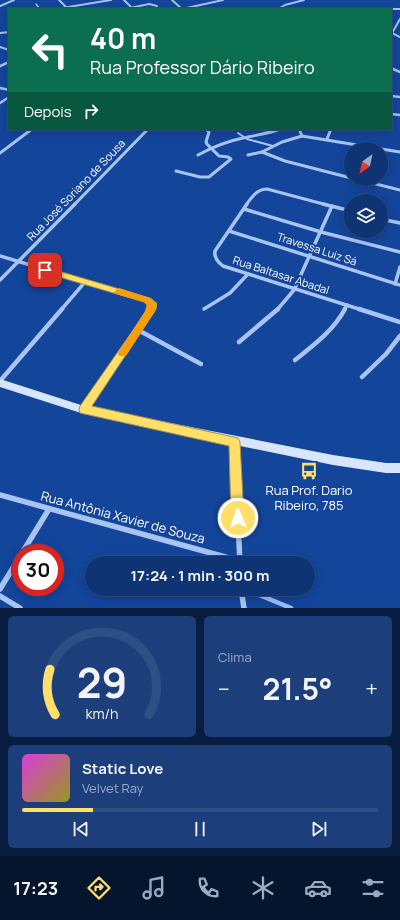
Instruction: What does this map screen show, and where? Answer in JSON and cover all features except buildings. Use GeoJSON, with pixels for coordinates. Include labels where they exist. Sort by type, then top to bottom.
{"type":"FeatureCollection","features":[{"type":"Feature","properties":{"kind":"street"},"geometry":{"type":"LineString","coordinates":[[0,6],[14,0]]}},
{"type":"Feature","properties":{"kind":"street"},"geometry":{"type":"LineString","coordinates":[[59,0],[66,7]]}},
{"type":"Feature","properties":{"kind":"street"},"geometry":{"type":"LineString","coordinates":[[61,8],[111,0]]}},
{"type":"Feature","properties":{"kind":"street"},"geometry":{"type":"LineString","coordinates":[[124,0],[133,8],[149,4],[157,6]]}},
{"type":"Feature","properties":{"kind":"street"},"geometry":{"type":"LineString","coordinates":[[172,0],[181,8]]}},
{"type":"Feature","properties":{"kind":"street"},"geometry":{"type":"LineString","coordinates":[[187,8],[223,0]]}},
{"type":"Feature","properties":{"kind":"street"},"geometry":{"type":"LineString","coordinates":[[280,8],[285,5],[304,0]]}},
{"type":"Feature","properties":{"kind":"street"},"geometry":{"type":"LineString","coordinates":[[285,5],[288,8]]}},
{"type":"Feature","properties":{"kind":"street"},"geometry":{"type":"LineString","coordinates":[[400,20],[399,25],[392,34],[400,37]]}},
{"type":"Feature","properties":{"kind":"street"},"geometry":{"type":"LineString","coordinates":[[0,153],[31,130]]}},
{"type":"Feature","properties":{"kind":"street","name":"Rua José Soriano de Sousa"},"geometry":{"type":"LineString","coordinates":[[0,280],[147,130]]}},
{"type":"Feature","properties":{"kind":"street"},"geometry":{"type":"LineString","coordinates":[[176,171],[200,177],[212,176],[232,159],[228,157],[220,158],[211,148],[206,142],[209,132],[207,130]]}},
{"type":"Feature","properties":{"kind":"street"},"geometry":{"type":"LineString","coordinates":[[198,155],[211,148],[223,146],[244,138],[259,136],[277,130]]}},
{"type":"Feature","properties":{"kind":"street"},"geometry":{"type":"LineString","coordinates":[[299,130],[302,136]]}},
{"type":"Feature","properties":{"kind":"street"},"geometry":{"type":"LineString","coordinates":[[327,139],[331,130]]}},
{"type":"Feature","properties":{"kind":"street"},"geometry":{"type":"LineString","coordinates":[[248,155],[262,152],[273,146],[302,136],[400,152]]}},
{"type":"Feature","properties":{"kind":"street"},"geometry":{"type":"LineString","coordinates":[[262,152],[285,161],[344,176]]}},
{"type":"Feature","properties":{"kind":"street"},"geometry":{"type":"LineString","coordinates":[[384,186],[400,190]]}},
{"type":"Feature","properties":{"kind":"street","name":"Rua Baltasar Abadal"},"geometry":{"type":"LineString","coordinates":[[344,209],[262,189],[256,192],[244,208],[215,251],[214,256],[216,261],[223,266],[294,290],[400,322]]}},
{"type":"Feature","properties":{"kind":"street"},"geometry":{"type":"LineString","coordinates":[[239,342],[282,306],[294,290],[332,206]]}},
{"type":"Feature","properties":{"kind":"street"},"geometry":{"type":"LineString","coordinates":[[244,208],[321,232],[400,252]]}},
{"type":"Feature","properties":{"kind":"street"},"geometry":{"type":"LineString","coordinates":[[388,221],[400,224]]}},
{"type":"Feature","properties":{"kind":"street","name":"Travessa Luiz Sá"},"geometry":{"type":"LineString","coordinates":[[229,231],[400,285]]}},
{"type":"Feature","properties":{"kind":"street"},"geometry":{"type":"LineString","coordinates":[[0,256],[147,300],[152,303],[152,309],[84,410]]}},
{"type":"Feature","properties":{"kind":"street"},"geometry":{"type":"LineString","coordinates":[[394,284],[400,267]]}},
{"type":"Feature","properties":{"kind":"street"},"geometry":{"type":"LineString","coordinates":[[204,309],[230,294],[248,274]]}},
{"type":"Feature","properties":{"kind":"street"},"geometry":{"type":"LineString","coordinates":[[85,282],[0,382],[84,410],[234,442],[333,460],[386,468],[400,468]]}},
{"type":"Feature","properties":{"kind":"street"},"geometry":{"type":"LineString","coordinates":[[295,360],[328,335],[339,321],[347,306]]}},
{"type":"Feature","properties":{"kind":"street"},"geometry":{"type":"LineString","coordinates":[[138,330],[201,364]]}},
{"type":"Feature","properties":{"kind":"street"},"geometry":{"type":"LineString","coordinates":[[362,378],[386,354],[400,336]]}},
{"type":"Feature","properties":{"kind":"street"},"geometry":{"type":"LineString","coordinates":[[234,442],[240,556]]}},
{"type":"Feature","properties":{"kind":"street","name":"Rua Antônia Xavier de Souza"},"geometry":{"type":"LineString","coordinates":[[0,495],[218,556]]}},
{"type":"Feature","properties":{"kind":"street"},"geometry":{"type":"LineString","coordinates":[[28,544],[49,509]]}},
{"type":"Feature","properties":{"kind":"street"},"geometry":{"type":"LineString","coordinates":[[0,590],[12,570]]}},
{"type":"Feature","properties":{"kind":"street"},"geometry":{"type":"LineString","coordinates":[[0,596],[20,608]]}},
{"type":"Feature","properties":{"kind":"street"},"geometry":{"type":"LineString","coordinates":[[242,596],[244,608]]}},
{"type":"Feature","properties":{"kind":"lane"},"geometry":{"type":"LineString","coordinates":[[36,4],[39,8]]}},
{"type":"Feature","properties":{"kind":"lane"},"geometry":{"type":"LineString","coordinates":[[238,133],[244,138],[273,146]]}},
{"type":"Feature","properties":{"kind":"waterway"},"geometry":{"type":"LineString","coordinates":[[262,596],[291,608]]}},
{"type":"Feature","properties":{"kind":"slow traffic"},"geometry":{"type":"LineString","coordinates":[[119,292],[147,300],[152,303],[152,309],[123,353]]}},
{"type":"Feature","properties":{"kind":"place","name":"Rua Prof. Dario Ribeiro, 785"},"geometry":{"type":"Point","coordinates":[309,471]}},
{"type":"Feature","properties":{"kind":"route"},"geometry":{"type":"LineString","coordinates":[[45,270],[147,300],[152,303],[152,309],[84,410],[234,442],[238,518]]}}]}
